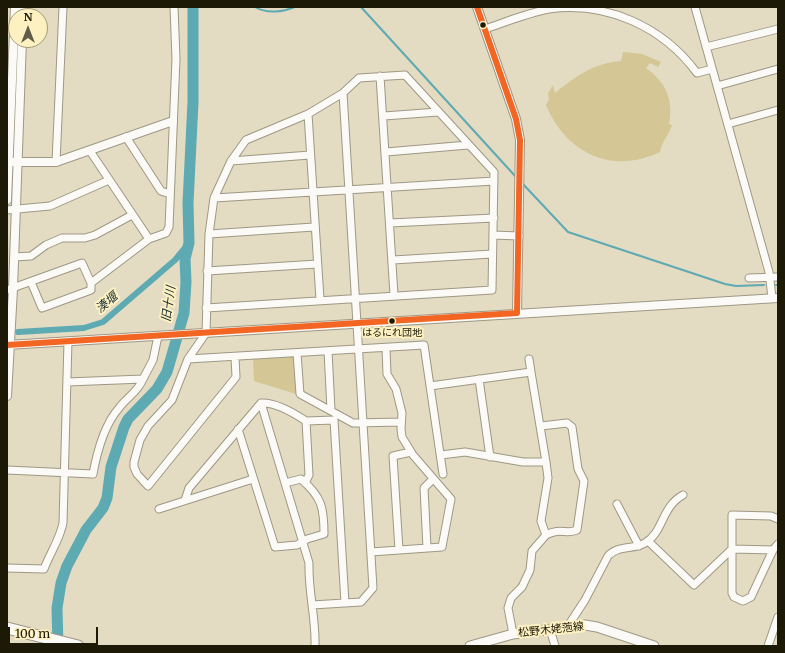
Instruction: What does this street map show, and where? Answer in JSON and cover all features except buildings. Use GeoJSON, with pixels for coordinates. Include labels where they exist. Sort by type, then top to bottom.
{"type":"FeatureCollection","features":[{"type":"Feature","properties":{"kind":"highway"},"geometry":{"type":"LineString","coordinates":[[7,628],[75,645]]}},
{"type":"Feature","properties":{"kind":"main road","name":"松野木姥萢線"},"geometry":{"type":"LineString","coordinates":[[470,646],[513,634],[568,626],[597,627],[654,646]]}},
{"type":"Feature","properties":{"kind":"street"},"geometry":{"type":"LineString","coordinates":[[7,396],[10,289],[14,257],[10,162],[15,7]]}},
{"type":"Feature","properties":{"kind":"street"},"geometry":{"type":"LineString","coordinates":[[56,162],[63,7]]}},
{"type":"Feature","properties":{"kind":"street"},"geometry":{"type":"LineString","coordinates":[[91,283],[149,239],[166,233],[169,227],[176,59],[174,7]]}},
{"type":"Feature","properties":{"kind":"street"},"geometry":{"type":"LineString","coordinates":[[477,7],[516,119],[520,140],[521,167],[517,313]]}},
{"type":"Feature","properties":{"kind":"street"},"geometry":{"type":"LineString","coordinates":[[8,345],[775,298],[695,7]]}},
{"type":"Feature","properties":{"kind":"street"},"geometry":{"type":"LineString","coordinates":[[485,29],[550,9],[588,9],[602,11],[628,18],[660,36],[686,58],[696,73],[712,69]]}},
{"type":"Feature","properties":{"kind":"street"},"geometry":{"type":"LineString","coordinates":[[706,47],[778,29]]}},
{"type":"Feature","properties":{"kind":"street"},"geometry":{"type":"LineString","coordinates":[[7,200],[21,48]]}},
{"type":"Feature","properties":{"kind":"street"},"geometry":{"type":"LineString","coordinates":[[717,86],[778,69]]}},
{"type":"Feature","properties":{"kind":"street"},"geometry":{"type":"LineString","coordinates":[[206,308],[320,299],[492,290],[494,172],[405,75],[359,78],[343,94],[308,114],[246,140],[231,161],[214,198],[209,234],[207,271],[206,308],[206,333],[188,359],[172,400],[148,426],[140,440],[134,467],[143,482],[148,486],[236,377],[235,357]]}},
{"type":"Feature","properties":{"kind":"street"},"geometry":{"type":"LineString","coordinates":[[380,76],[384,116],[394,295]]}},
{"type":"Feature","properties":{"kind":"street"},"geometry":{"type":"LineString","coordinates":[[312,605],[361,602],[373,590],[343,94]]}},
{"type":"Feature","properties":{"kind":"street"},"geometry":{"type":"LineString","coordinates":[[728,124],[778,110]]}},
{"type":"Feature","properties":{"kind":"street"},"geometry":{"type":"LineString","coordinates":[[384,116],[438,112]]}},
{"type":"Feature","properties":{"kind":"street"},"geometry":{"type":"LineString","coordinates":[[308,114],[314,228],[320,299]]}},
{"type":"Feature","properties":{"kind":"street"},"geometry":{"type":"LineString","coordinates":[[10,162],[56,162],[173,121]]}},
{"type":"Feature","properties":{"kind":"street"},"geometry":{"type":"LineString","coordinates":[[126,137],[160,191],[170,194]]}},
{"type":"Feature","properties":{"kind":"street"},"geometry":{"type":"LineString","coordinates":[[386,152],[468,145]]}},
{"type":"Feature","properties":{"kind":"street"},"geometry":{"type":"LineString","coordinates":[[90,151],[149,239]]}},
{"type":"Feature","properties":{"kind":"street"},"geometry":{"type":"LineString","coordinates":[[231,161],[310,155]]}},
{"type":"Feature","properties":{"kind":"street"},"geometry":{"type":"LineString","coordinates":[[11,210],[50,206],[109,180]]}},
{"type":"Feature","properties":{"kind":"street"},"geometry":{"type":"LineString","coordinates":[[214,198],[388,186],[494,181]]}},
{"type":"Feature","properties":{"kind":"street"},"geometry":{"type":"LineString","coordinates":[[14,257],[31,256],[46,245],[62,238],[85,238],[95,235],[132,215]]}},
{"type":"Feature","properties":{"kind":"street"},"geometry":{"type":"LineString","coordinates":[[390,223],[494,218]]}},
{"type":"Feature","properties":{"kind":"street"},"geometry":{"type":"LineString","coordinates":[[209,234],[314,228]]}},
{"type":"Feature","properties":{"kind":"street"},"geometry":{"type":"LineString","coordinates":[[493,235],[519,236]]}},
{"type":"Feature","properties":{"kind":"street"},"geometry":{"type":"LineString","coordinates":[[392,260],[492,254]]}},
{"type":"Feature","properties":{"kind":"street"},"geometry":{"type":"LineString","coordinates":[[10,289],[82,262],[91,283],[91,290],[42,308],[31,282]]}},
{"type":"Feature","properties":{"kind":"street"},"geometry":{"type":"LineString","coordinates":[[207,271],[317,264]]}},
{"type":"Feature","properties":{"kind":"street"},"geometry":{"type":"LineString","coordinates":[[749,278],[778,277]]}},
{"type":"Feature","properties":{"kind":"street"},"geometry":{"type":"LineString","coordinates":[[7,470],[93,474],[97,452],[105,433],[118,408],[140,388],[153,360],[162,335]]}},
{"type":"Feature","properties":{"kind":"street"},"geometry":{"type":"LineString","coordinates":[[7,568],[44,569],[60,534],[63,523],[68,341]]}},
{"type":"Feature","properties":{"kind":"street"},"geometry":{"type":"LineString","coordinates":[[188,359],[424,345],[443,474]]}},
{"type":"Feature","properties":{"kind":"street"},"geometry":{"type":"LineString","coordinates":[[371,552],[443,546],[451,501],[450,497],[433,480],[411,452],[402,437],[402,413],[398,395],[387,374],[386,348]]}},
{"type":"Feature","properties":{"kind":"street"},"geometry":{"type":"LineString","coordinates":[[328,351],[331,410]]}},
{"type":"Feature","properties":{"kind":"street"},"geometry":{"type":"LineString","coordinates":[[297,353],[300,394],[353,423],[401,422]]}},
{"type":"Feature","properties":{"kind":"street"},"geometry":{"type":"LineString","coordinates":[[529,359],[541,426],[548,478],[541,521],[546,535]]}},
{"type":"Feature","properties":{"kind":"street"},"geometry":{"type":"LineString","coordinates":[[430,386],[531,372]]}},
{"type":"Feature","properties":{"kind":"street"},"geometry":{"type":"LineString","coordinates":[[67,382],[143,379]]}},
{"type":"Feature","properties":{"kind":"street"},"geometry":{"type":"LineString","coordinates":[[479,379],[490,456]]}},
{"type":"Feature","properties":{"kind":"street"},"geometry":{"type":"LineString","coordinates":[[260,404],[309,563],[308,580],[312,605],[315,646]]}},
{"type":"Feature","properties":{"kind":"street"},"geometry":{"type":"LineString","coordinates":[[186,500],[189,488],[260,404],[267,404],[289,412],[306,421],[334,420],[345,603]]}},
{"type":"Feature","properties":{"kind":"street"},"geometry":{"type":"LineString","coordinates":[[305,483],[309,475],[306,421]]}},
{"type":"Feature","properties":{"kind":"street"},"geometry":{"type":"LineString","coordinates":[[513,634],[508,608],[511,598],[522,587],[530,570],[532,551],[546,535],[554,530],[572,532],[577,530],[584,481],[578,469],[572,427],[567,423],[541,426]]}},
{"type":"Feature","properties":{"kind":"street"},"geometry":{"type":"LineString","coordinates":[[238,429],[274,548],[297,546],[303,541],[324,534],[324,513],[322,506],[305,483],[298,478],[285,483]]}},
{"type":"Feature","properties":{"kind":"street"},"geometry":{"type":"LineString","coordinates":[[399,550],[394,456],[411,452]]}},
{"type":"Feature","properties":{"kind":"street"},"geometry":{"type":"LineString","coordinates":[[441,455],[465,452],[523,462],[546,462]]}},
{"type":"Feature","properties":{"kind":"street"},"geometry":{"type":"LineString","coordinates":[[159,509],[253,479]]}},
{"type":"Feature","properties":{"kind":"street"},"geometry":{"type":"LineString","coordinates":[[428,548],[424,488],[433,480]]}},
{"type":"Feature","properties":{"kind":"street"},"geometry":{"type":"LineString","coordinates":[[568,626],[570,620],[585,600],[612,551],[639,546],[648,541],[654,535],[674,500],[683,495]]}},
{"type":"Feature","properties":{"kind":"street"},"geometry":{"type":"LineString","coordinates":[[617,504],[639,546]]}},
{"type":"Feature","properties":{"kind":"street"},"geometry":{"type":"LineString","coordinates":[[778,519],[771,516],[732,515],[732,593],[734,597],[742,601],[751,597],[773,550],[778,544]]}},
{"type":"Feature","properties":{"kind":"street"},"geometry":{"type":"LineString","coordinates":[[648,541],[694,585],[732,549],[773,550]]}},
{"type":"Feature","properties":{"kind":"street"},"geometry":{"type":"LineString","coordinates":[[768,646],[778,617]]}},
{"type":"Feature","properties":{"kind":"street"},"geometry":{"type":"LineString","coordinates":[[550,629],[555,646]]}},
{"type":"Feature","properties":{"kind":"shaded area"},"geometry":{"type":"Polygon","coordinates":[[[623,52],[642,54],[661,62],[658,67],[650,63],[646,68],[659,79],[667,93],[670,108],[669,124],[672,125],[660,152],[642,159],[624,161],[608,160],[592,155],[578,147],[565,136],[555,122],[546,105],[549,99],[548,93],[553,85],[555,93],[586,71],[602,64],[621,61],[623,52]]]}},
{"type":"Feature","properties":{"kind":"shaded area"},"geometry":{"type":"Polygon","coordinates":[[[253,358],[294,358],[296,394],[254,381],[253,358]]]}},
{"type":"Feature","properties":{"kind":"waterway","name":"旧十川"},"geometry":{"type":"LineString","coordinates":[[58,646],[57,608],[61,583],[67,566],[86,530],[103,508],[107,498],[111,467],[128,419],[157,389],[167,372],[184,313],[186,282],[185,259],[189,243],[188,203],[193,102],[193,7]]}},
{"type":"Feature","properties":{"kind":"waterway"},"geometry":{"type":"LineString","coordinates":[[255,7],[265,11],[275,12],[295,7]]}},
{"type":"Feature","properties":{"kind":"waterway"},"geometry":{"type":"LineString","coordinates":[[361,7],[516,177]]}},
{"type":"Feature","properties":{"kind":"waterway"},"geometry":{"type":"LineString","coordinates":[[522,183],[568,232],[725,284],[736,286],[764,285]]}},
{"type":"Feature","properties":{"kind":"waterway","name":"湊堰"},"geometry":{"type":"LineString","coordinates":[[18,332],[84,328],[103,322],[175,260],[189,243]]}},
{"type":"Feature","properties":{"kind":"transit line"},"geometry":{"type":"LineString","coordinates":[[7,345],[517,313],[520,140],[516,119],[477,7]]}},
{"type":"Feature","properties":{"kind":"place","name":"はるにれ団地"},"geometry":{"type":"Point","coordinates":[392,321]}}]}
